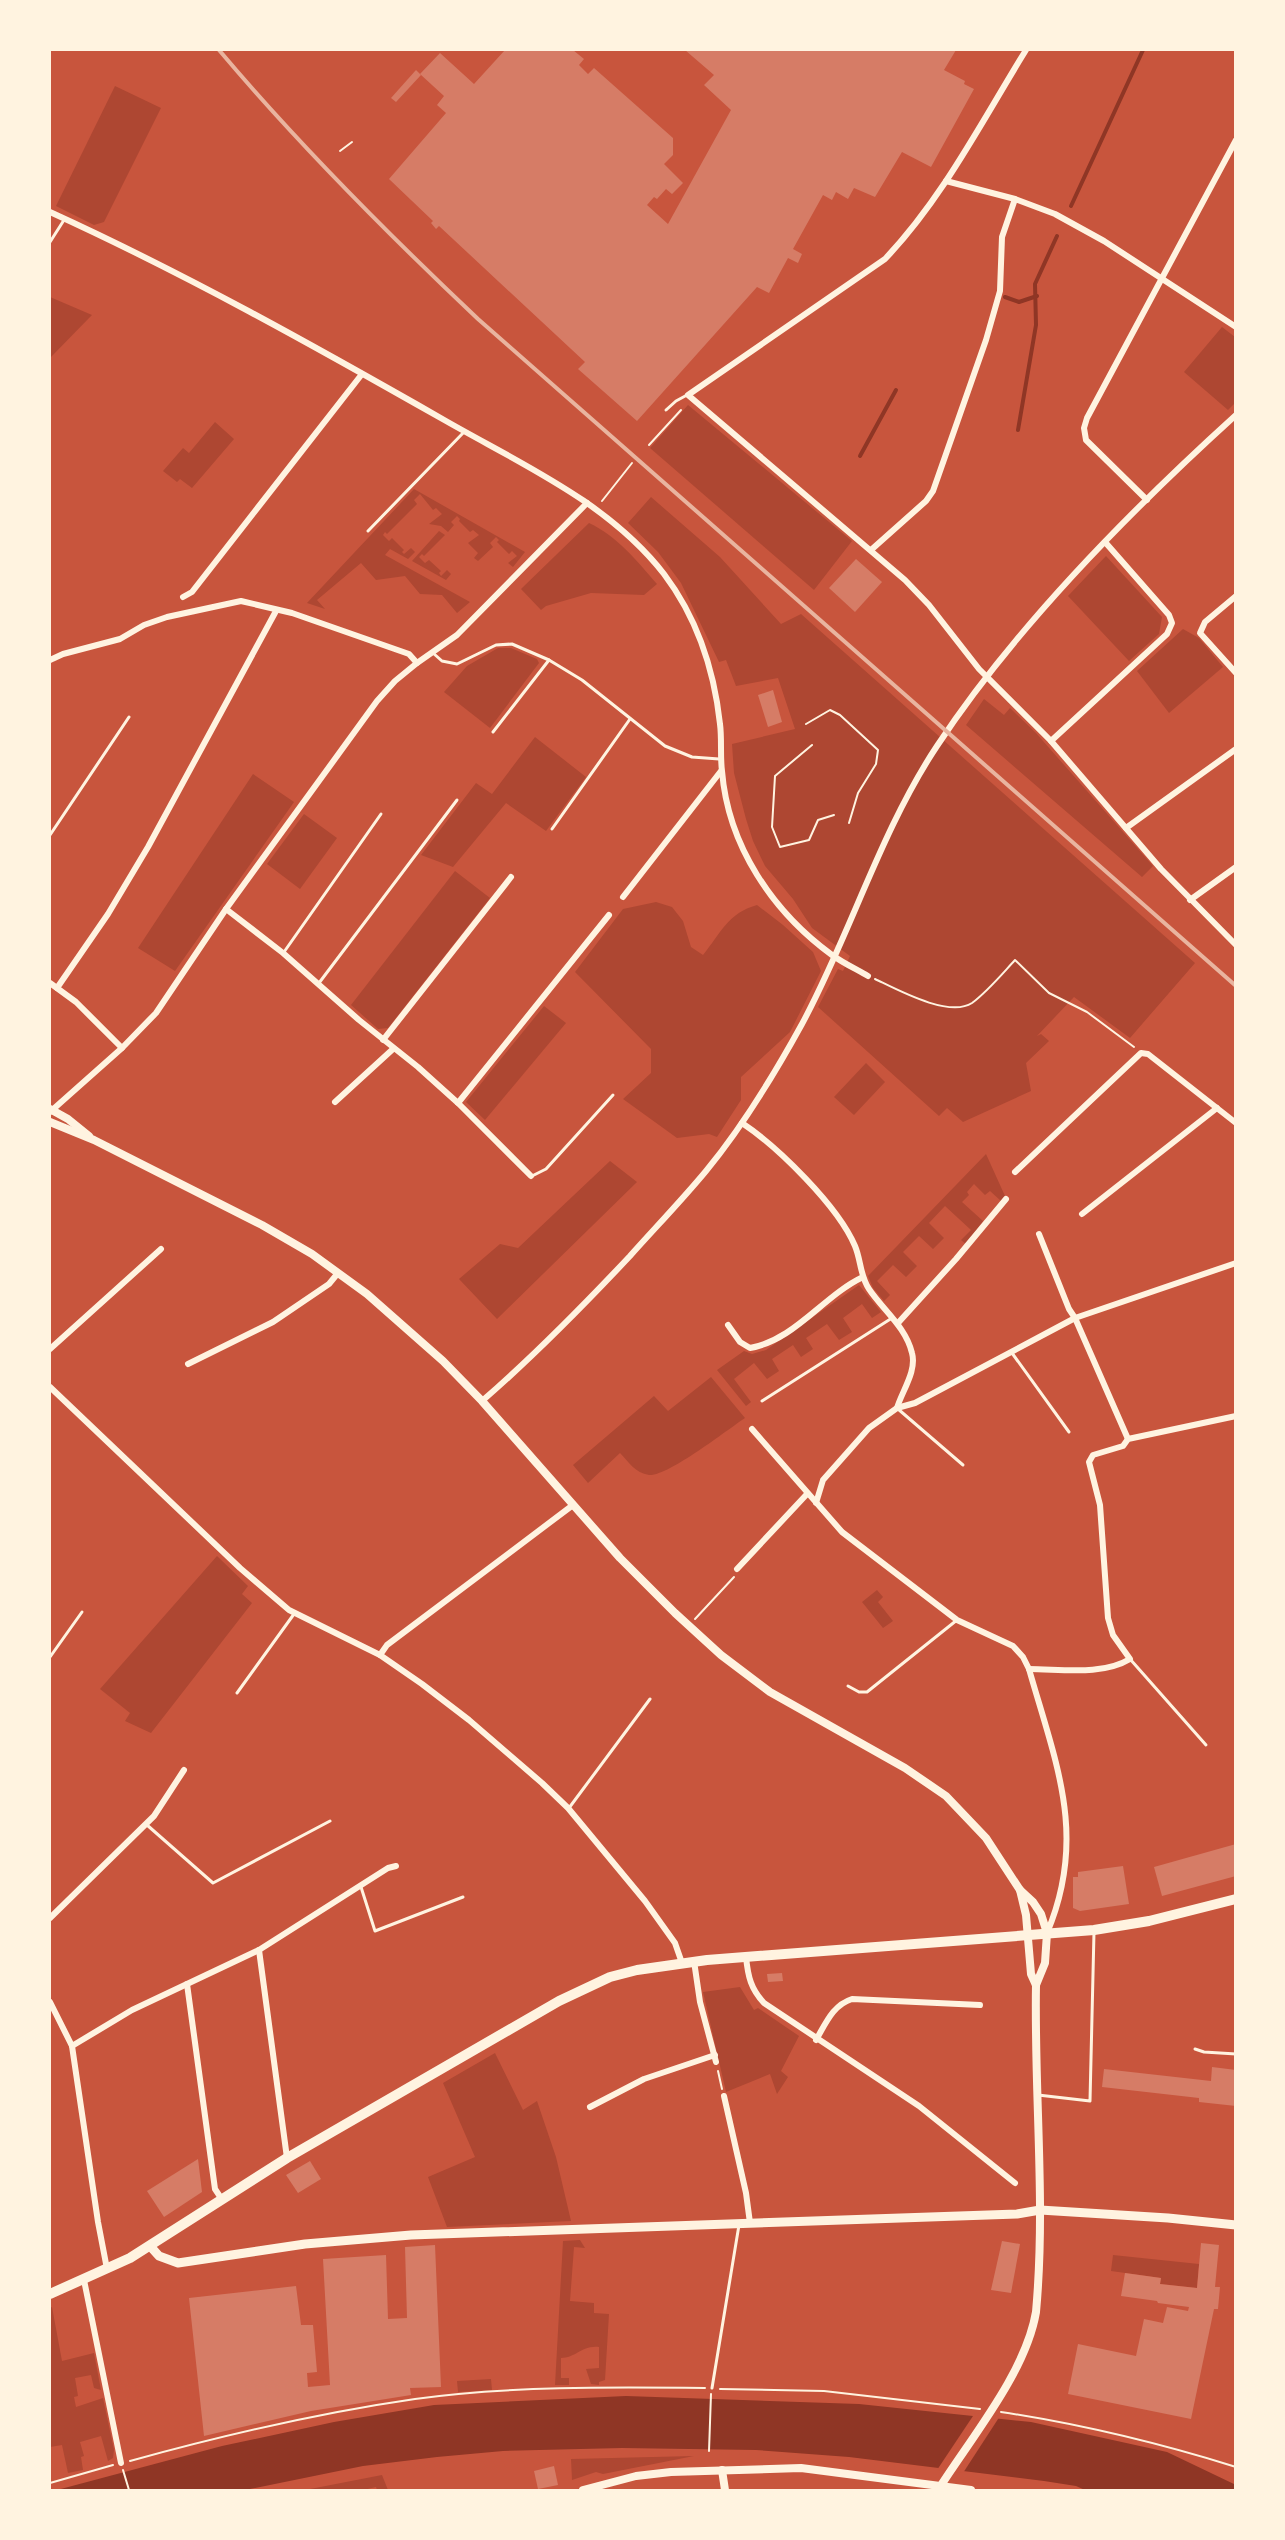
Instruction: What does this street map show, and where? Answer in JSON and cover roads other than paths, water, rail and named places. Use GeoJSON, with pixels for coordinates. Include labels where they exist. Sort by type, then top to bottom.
{"type":"FeatureCollection","features":[{"type":"Feature","properties":{"kind":"main road"},"geometry":{"type":"LineString","coordinates":[[50,2294],[107,2269],[150,2246],[221,2198],[287,2158],[591,1985],[637,1970],[694,1961],[1094,1930],[1149,1921],[1236,1899]]}},
{"type":"Feature","properties":{"kind":"main road"},"geometry":{"type":"LineString","coordinates":[[150,2246],[165,2260],[178,2263],[266,2249],[362,2239],[1017,2214],[1040,2211],[1168,2217],[1236,2225]]}},
{"type":"Feature","properties":{"kind":"street"},"geometry":{"type":"LineString","coordinates":[[1026,50],[946,181],[904,240],[885,259],[688,395],[905,580],[929,605],[979,669],[1052,741],[1190,900],[1236,945]]}},
{"type":"Feature","properties":{"kind":"street"},"geometry":{"type":"LineString","coordinates":[[1147,500],[1086,440],[1084,428],[1087,418],[1236,140]]}},
{"type":"Feature","properties":{"kind":"street"},"geometry":{"type":"LineString","coordinates":[[946,181],[1056,214],[1104,241],[1235,324]]}},
{"type":"Feature","properties":{"kind":"street"},"geometry":{"type":"LineString","coordinates":[[871,550],[926,501],[933,491],[986,340],[1000,291],[1002,237],[1015,200]]}},
{"type":"Feature","properties":{"kind":"street"},"geometry":{"type":"LineString","coordinates":[[50,212],[226,299],[588,503],[615,522],[650,557],[667,578],[693,622],[708,659],[716,695],[722,771],[733,825],[756,873],[778,906],[834,957],[868,976]]}},
{"type":"Feature","properties":{"kind":"street"},"geometry":{"type":"LineString","coordinates":[[183,597],[192,592],[313,440],[362,374]]}},
{"type":"Feature","properties":{"kind":"street"},"geometry":{"type":"LineString","coordinates":[[482,1401],[581,1308],[611,1276],[706,1171],[742,1123],[804,1020],[904,803],[936,747],[1001,657],[1105,542],[1236,415]]}},
{"type":"Feature","properties":{"kind":"street"},"geometry":{"type":"LineString","coordinates":[[94,1140],[68,1119],[50,1110],[122,1048],[156,1012],[226,909],[377,701],[395,681],[473,621],[588,503]]}},
{"type":"Feature","properties":{"kind":"street"},"geometry":{"type":"LineString","coordinates":[[1052,741],[1167,634],[1172,623],[1168,615],[1105,542]]}},
{"type":"Feature","properties":{"kind":"street"},"geometry":{"type":"LineString","coordinates":[[1236,596],[1205,622],[1200,633],[1236,673]]}},
{"type":"Feature","properties":{"kind":"street"},"geometry":{"type":"LineString","coordinates":[[50,660],[63,654],[120,639],[149,623],[241,600],[292,613],[409,654],[417,663]]}},
{"type":"Feature","properties":{"kind":"street"},"geometry":{"type":"LineString","coordinates":[[57,988],[108,914],[148,847],[276,610]]}},
{"type":"Feature","properties":{"kind":"street"},"geometry":{"type":"LineString","coordinates":[[1126,828],[1236,749]]}},
{"type":"Feature","properties":{"kind":"street"},"geometry":{"type":"LineString","coordinates":[[622,897],[722,771]]}},
{"type":"Feature","properties":{"kind":"street"},"geometry":{"type":"LineString","coordinates":[[1190,900],[1236,867]]}},
{"type":"Feature","properties":{"kind":"street"},"geometry":{"type":"LineString","coordinates":[[383,1040],[511,877]]}},
{"type":"Feature","properties":{"kind":"street"},"geometry":{"type":"LineString","coordinates":[[226,909],[284,953],[458,1103],[531,1176]]}},
{"type":"Feature","properties":{"kind":"street"},"geometry":{"type":"LineString","coordinates":[[458,1103],[609,915]]}},
{"type":"Feature","properties":{"kind":"street"},"geometry":{"type":"LineString","coordinates":[[50,983],[76,1002],[122,1048]]}},
{"type":"Feature","properties":{"kind":"street"},"geometry":{"type":"LineString","coordinates":[[335,1102],[393,1048]]}},
{"type":"Feature","properties":{"kind":"street"},"geometry":{"type":"LineString","coordinates":[[1015,1172],[1141,1053],[1148,1054],[1236,1123]]}},
{"type":"Feature","properties":{"kind":"street"},"geometry":{"type":"LineString","coordinates":[[1082,1214],[1217,1108]]}},
{"type":"Feature","properties":{"kind":"street"},"geometry":{"type":"LineString","coordinates":[[50,1122],[94,1140],[262,1225],[338,1273],[410,1330],[482,1401],[620,1558],[675,1613],[736,1667],[788,1703],[905,1768],[946,1796],[986,1838],[1020,1890],[1033,1902],[1041,1914],[1047,1933]]}},
{"type":"Feature","properties":{"kind":"street"},"geometry":{"type":"LineString","coordinates":[[742,1123],[768,1140],[803,1176],[830,1208],[856,1247],[863,1278],[868,1288],[895,1320],[912,1352],[914,1366],[897,1408]]}},
{"type":"Feature","properties":{"kind":"street"},"geometry":{"type":"LineString","coordinates":[[895,1320],[956,1259],[1006,1199]]}},
{"type":"Feature","properties":{"kind":"street"},"geometry":{"type":"LineString","coordinates":[[1039,1234],[1069,1309],[1075,1317],[1128,1438]]}},
{"type":"Feature","properties":{"kind":"street"},"geometry":{"type":"LineString","coordinates":[[50,1349],[161,1248]]}},
{"type":"Feature","properties":{"kind":"street"},"geometry":{"type":"LineString","coordinates":[[816,1503],[823,1480],[839,1458],[869,1428],[897,1408],[915,1402],[1075,1317],[1236,1263]]}},
{"type":"Feature","properties":{"kind":"street"},"geometry":{"type":"LineString","coordinates":[[188,1364],[273,1322],[329,1284],[338,1273]]}},
{"type":"Feature","properties":{"kind":"street"},"geometry":{"type":"LineString","coordinates":[[728,1325],[740,1342],[750,1348],[762,1346],[778,1339],[863,1278]]}},
{"type":"Feature","properties":{"kind":"street"},"geometry":{"type":"LineString","coordinates":[[50,1387],[240,1568],[294,1614],[380,1655],[469,1720],[568,1808],[645,1901],[675,1943],[682,1963]]}},
{"type":"Feature","properties":{"kind":"street"},"geometry":{"type":"LineString","coordinates":[[1029,1669],[1105,1669],[1119,1666],[1130,1659],[1113,1635],[1108,1617],[1100,1505],[1089,1462],[1093,1455],[1123,1446],[1128,1438],[1236,1416]]}},
{"type":"Feature","properties":{"kind":"street"},"geometry":{"type":"LineString","coordinates":[[752,1429],[842,1532],[957,1620],[1013,1646],[1023,1657],[1029,1669],[1058,1770],[1068,1833],[1065,1869],[1047,1933],[1045,1963],[1036,1985],[1036,2095],[1040,2211],[1035,2322],[1024,2353],[992,2408],[938,2490]]}},
{"type":"Feature","properties":{"kind":"street"},"geometry":{"type":"LineString","coordinates":[[737,1569],[807,1494]]}},
{"type":"Feature","properties":{"kind":"street"},"geometry":{"type":"LineString","coordinates":[[380,1655],[387,1645],[573,1505]]}},
{"type":"Feature","properties":{"kind":"street"},"geometry":{"type":"LineString","coordinates":[[50,1918],[146,1824],[184,1770]]}},
{"type":"Feature","properties":{"kind":"street"},"geometry":{"type":"LineString","coordinates":[[72,2046],[132,2010],[259,1950],[388,1868],[396,1866]]}},
{"type":"Feature","properties":{"kind":"street"},"geometry":{"type":"LineString","coordinates":[[1020,1890],[1029,1935],[1031,1974],[1036,1985]]}},
{"type":"Feature","properties":{"kind":"street"},"geometry":{"type":"LineString","coordinates":[[259,1950],[287,2158]]}},
{"type":"Feature","properties":{"kind":"street"},"geometry":{"type":"LineString","coordinates":[[746,1957],[748,1980],[754,1993],[769,2008],[919,2106],[1015,2183]]}},
{"type":"Feature","properties":{"kind":"street"},"geometry":{"type":"LineString","coordinates":[[694,1961],[700,2002],[716,2062]]}},
{"type":"Feature","properties":{"kind":"street"},"geometry":{"type":"LineString","coordinates":[[187,1984],[215,2189],[221,2198]]}},
{"type":"Feature","properties":{"kind":"street"},"geometry":{"type":"LineString","coordinates":[[816,2040],[837,2007],[852,1999],[980,2005]]}},
{"type":"Feature","properties":{"kind":"street"},"geometry":{"type":"LineString","coordinates":[[50,2002],[72,2046],[107,2269]]}},
{"type":"Feature","properties":{"kind":"street"},"geometry":{"type":"LineString","coordinates":[[590,2107],[644,2079],[715,2055]]}},
{"type":"Feature","properties":{"kind":"street"},"geometry":{"type":"LineString","coordinates":[[724,2096],[746,2193],[750,2223]]}},
{"type":"Feature","properties":{"kind":"street"},"geometry":{"type":"LineString","coordinates":[[84,2280],[122,2467]]}},
{"type":"Feature","properties":{"kind":"street"},"geometry":{"type":"LineString","coordinates":[[583,2490],[636,2476],[692,2470],[801,2468],[972,2490]]}},
{"type":"Feature","properties":{"kind":"street"},"geometry":{"type":"LineString","coordinates":[[722,2470],[725,2490]]}},
{"type":"Feature","properties":{"kind":"lane"},"geometry":{"type":"LineString","coordinates":[[50,242],[64,219]]}},
{"type":"Feature","properties":{"kind":"lane"},"geometry":{"type":"LineString","coordinates":[[666,410],[676,400],[688,395]]}},
{"type":"Feature","properties":{"kind":"lane"},"geometry":{"type":"LineString","coordinates":[[369,531],[464,432]]}},
{"type":"Feature","properties":{"kind":"lane"},"geometry":{"type":"LineString","coordinates":[[433,653],[442,661],[457,664],[505,643],[512,644],[549,660],[582,680],[665,746],[692,757],[721,759]]}},
{"type":"Feature","properties":{"kind":"lane"},"geometry":{"type":"LineString","coordinates":[[493,732],[549,660]]}},
{"type":"Feature","properties":{"kind":"lane"},"geometry":{"type":"LineString","coordinates":[[50,835],[129,717]]}},
{"type":"Feature","properties":{"kind":"lane"},"geometry":{"type":"LineString","coordinates":[[552,829],[630,719]]}},
{"type":"Feature","properties":{"kind":"lane"},"geometry":{"type":"LineString","coordinates":[[319,983],[457,800]]}},
{"type":"Feature","properties":{"kind":"lane"},"geometry":{"type":"LineString","coordinates":[[284,953],[381,814]]}},
{"type":"Feature","properties":{"kind":"lane"},"geometry":{"type":"LineString","coordinates":[[531,1176],[546,1169],[613,1095]]}},
{"type":"Feature","properties":{"kind":"lane"},"geometry":{"type":"LineString","coordinates":[[762,1401],[895,1320]]}},
{"type":"Feature","properties":{"kind":"lane"},"geometry":{"type":"LineString","coordinates":[[1010,1350],[1069,1432]]}},
{"type":"Feature","properties":{"kind":"lane"},"geometry":{"type":"LineString","coordinates":[[897,1408],[963,1465]]}},
{"type":"Feature","properties":{"kind":"lane"},"geometry":{"type":"LineString","coordinates":[[50,1657],[82,1612]]}},
{"type":"Feature","properties":{"kind":"lane"},"geometry":{"type":"LineString","coordinates":[[237,1693],[294,1614]]}},
{"type":"Feature","properties":{"kind":"lane"},"geometry":{"type":"LineString","coordinates":[[848,1686],[859,1692],[867,1692],[957,1620]]}},
{"type":"Feature","properties":{"kind":"lane"},"geometry":{"type":"LineString","coordinates":[[1130,1659],[1206,1745]]}},
{"type":"Feature","properties":{"kind":"lane"},"geometry":{"type":"LineString","coordinates":[[568,1808],[650,1699]]}},
{"type":"Feature","properties":{"kind":"lane"},"geometry":{"type":"LineString","coordinates":[[146,1824],[213,1883],[330,1821]]}},
{"type":"Feature","properties":{"kind":"lane"},"geometry":{"type":"LineString","coordinates":[[361,1887],[375,1931],[463,1896]]}},
{"type":"Feature","properties":{"kind":"lane"},"geometry":{"type":"LineString","coordinates":[[1036,2095],[1090,2101],[1094,1930]]}},
{"type":"Feature","properties":{"kind":"lane"},"geometry":{"type":"LineString","coordinates":[[1195,2049],[1203,2052],[1236,2054]]}},
{"type":"Feature","properties":{"kind":"lane"},"geometry":{"type":"LineString","coordinates":[[712,2388],[740,2224]]}},
{"type":"Feature","properties":{"kind":"waterway"},"geometry":{"type":"LineString","coordinates":[[1071,206],[1143,50]]}},
{"type":"Feature","properties":{"kind":"waterway"},"geometry":{"type":"LineString","coordinates":[[1018,430],[1036,325],[1035,284],[1057,236]]}},
{"type":"Feature","properties":{"kind":"waterway"},"geometry":{"type":"LineString","coordinates":[[1005,297],[1019,302],[1037,296]]}},
{"type":"Feature","properties":{"kind":"waterway"},"geometry":{"type":"LineString","coordinates":[[860,456],[896,390]]}},
{"type":"Feature","properties":{"kind":"railway"},"geometry":{"type":"LineString","coordinates":[[219,50],[345,188],[478,319],[1236,986]]}}]}
